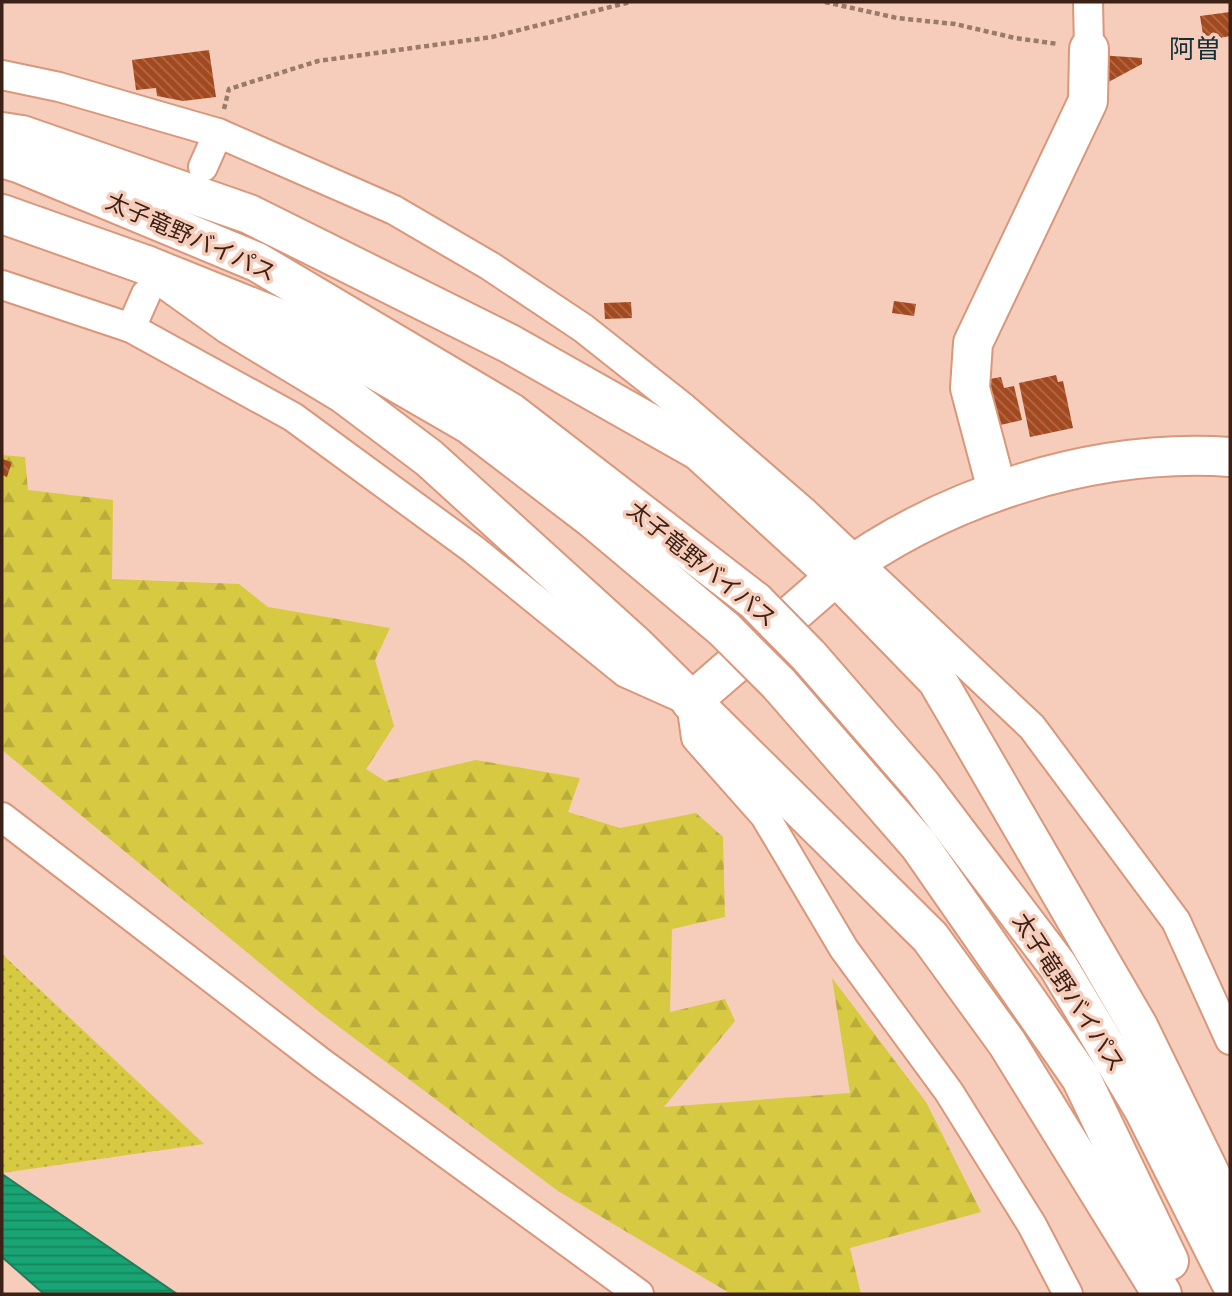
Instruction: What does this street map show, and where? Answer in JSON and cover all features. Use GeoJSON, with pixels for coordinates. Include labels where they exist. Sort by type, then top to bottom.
{"type":"FeatureCollection","features":[{"type":"Feature","properties":{"kind":"main road"},"geometry":{"type":"LineString","coordinates":[[997,490],[970,388],[973,343],[1088,101],[1088,49]]}},
{"type":"Feature","properties":{"kind":"main road"},"geometry":{"type":"LineString","coordinates":[[2,132],[22,135],[249,214],[510,344],[699,451],[846,569],[937,680],[1138,1026],[1218,1190],[1230,1225]]}},
{"type":"Feature","properties":{"kind":"main road","name":"太子竜野バイパス"},"geometry":{"type":"LineString","coordinates":[[2,158],[257,262],[510,412],[755,601],[809,656],[920,785],[1058,967],[1144,1110],[1230,1281]]}},
{"type":"Feature","properties":{"kind":"main road","name":"太子竜野バイパス"},"geometry":{"type":"LineString","coordinates":[[2,214],[146,279],[303,328],[468,424],[593,519],[724,629],[779,684],[919,845],[1081,1078],[1185,1294]]}},
{"type":"Feature","properties":{"kind":"main road"},"geometry":{"type":"LineString","coordinates":[[146,279],[344,394],[429,458],[635,645],[930,937],[1007,1043],[1162,1294]]}},
{"type":"Feature","properties":{"kind":"main road"},"geometry":{"type":"LineString","coordinates":[[691,702],[846,569],[923,524],[997,490],[1106,463],[1230,457]]}},
{"type":"Feature","properties":{"kind":"street"},"geometry":{"type":"LineString","coordinates":[[1088,2],[1088,49]]}},
{"type":"Feature","properties":{"kind":"street"},"geometry":{"type":"LineString","coordinates":[[2,75],[59,87],[218,133],[394,210],[490,266],[583,328],[684,408],[802,510],[846,569],[1032,727],[1176,921],[1230,1040]]}},
{"type":"Feature","properties":{"kind":"street"},"geometry":{"type":"LineString","coordinates":[[203,167],[218,133]]}},
{"type":"Feature","properties":{"kind":"street"},"geometry":{"type":"LineString","coordinates":[[131,328],[146,279]]}},
{"type":"Feature","properties":{"kind":"street"},"geometry":{"type":"LineString","coordinates":[[2,285],[131,328],[293,417],[473,550],[626,673],[691,702],[696,738],[765,816],[844,949],[949,1092],[1032,1225],[1068,1294]]}},
{"type":"Feature","properties":{"kind":"street"},"geometry":{"type":"LineString","coordinates":[[2,817],[322,1063],[639,1294]]}},
{"type":"Feature","properties":{"kind":"path"},"geometry":{"type":"LineString","coordinates":[[218,133],[229,89],[318,61],[492,37],[630,2]]}},
{"type":"Feature","properties":{"kind":"path"},"geometry":{"type":"LineString","coordinates":[[825,2],[897,18],[955,24],[1015,38],[1088,49]]}},
{"type":"Feature","properties":{"kind":"green space"},"geometry":{"type":"Polygon","coordinates":[[[2,455],[25,457],[28,490],[113,500],[112,579],[239,584],[268,607],[390,628],[375,660],[394,726],[366,769],[385,781],[476,760],[580,778],[568,812],[620,828],[696,813],[723,837],[725,917],[672,929],[670,1012],[725,999],[735,1021],[664,1107],[850,1093],[832,978],[926,1102],[981,1212],[850,1248],[861,1294],[731,1294],[558,1191],[318,1011],[2,750],[2,455]]]}},
{"type":"Feature","properties":{"kind":"green space"},"geometry":{"type":"Polygon","coordinates":[[[2,954],[204,1144],[2,1173],[2,954]]]}},
{"type":"Feature","properties":{"kind":"shaded area"},"geometry":{"type":"Polygon","coordinates":[[[2,1174],[177,1294],[44,1294],[2,1257],[2,1174]]]}},
{"type":"Feature","properties":{"kind":"building"},"geometry":{"type":"Polygon","coordinates":[[[1230,12],[1230,36],[1204,41],[1200,16],[1230,12]]]}},
{"type":"Feature","properties":{"kind":"building"},"geometry":{"type":"Polygon","coordinates":[[[209,50],[216,97],[183,101],[157,96],[156,88],[136,90],[132,60],[209,50]]]}},
{"type":"Feature","properties":{"kind":"building"},"geometry":{"type":"Polygon","coordinates":[[[1099,55],[1142,58],[1142,64],[1101,86],[1099,55]]]}},
{"type":"Feature","properties":{"kind":"building"},"geometry":{"type":"Polygon","coordinates":[[[894,301],[916,304],[914,316],[892,313],[894,301]]]}},
{"type":"Feature","properties":{"kind":"building"},"geometry":{"type":"Polygon","coordinates":[[[631,302],[632,318],[605,319],[604,303],[631,302]]]}},
{"type":"Feature","properties":{"kind":"building"},"geometry":{"type":"Polygon","coordinates":[[[1056,375],[1058,382],[1063,381],[1073,428],[1030,437],[1019,383],[1056,375]]]}},
{"type":"Feature","properties":{"kind":"building"},"geometry":{"type":"Polygon","coordinates":[[[1001,377],[1004,388],[1014,386],[1022,420],[996,426],[984,380],[1001,377]]]}},
{"type":"Feature","properties":{"kind":"building"},"geometry":{"type":"Polygon","coordinates":[[[2,459],[12,462],[7,477],[2,475],[2,459]]]}},
{"type":"Feature","properties":{"kind":"district","name":"阿曽"},"geometry":{"type":"Point","coordinates":[1195,49]}}]}
